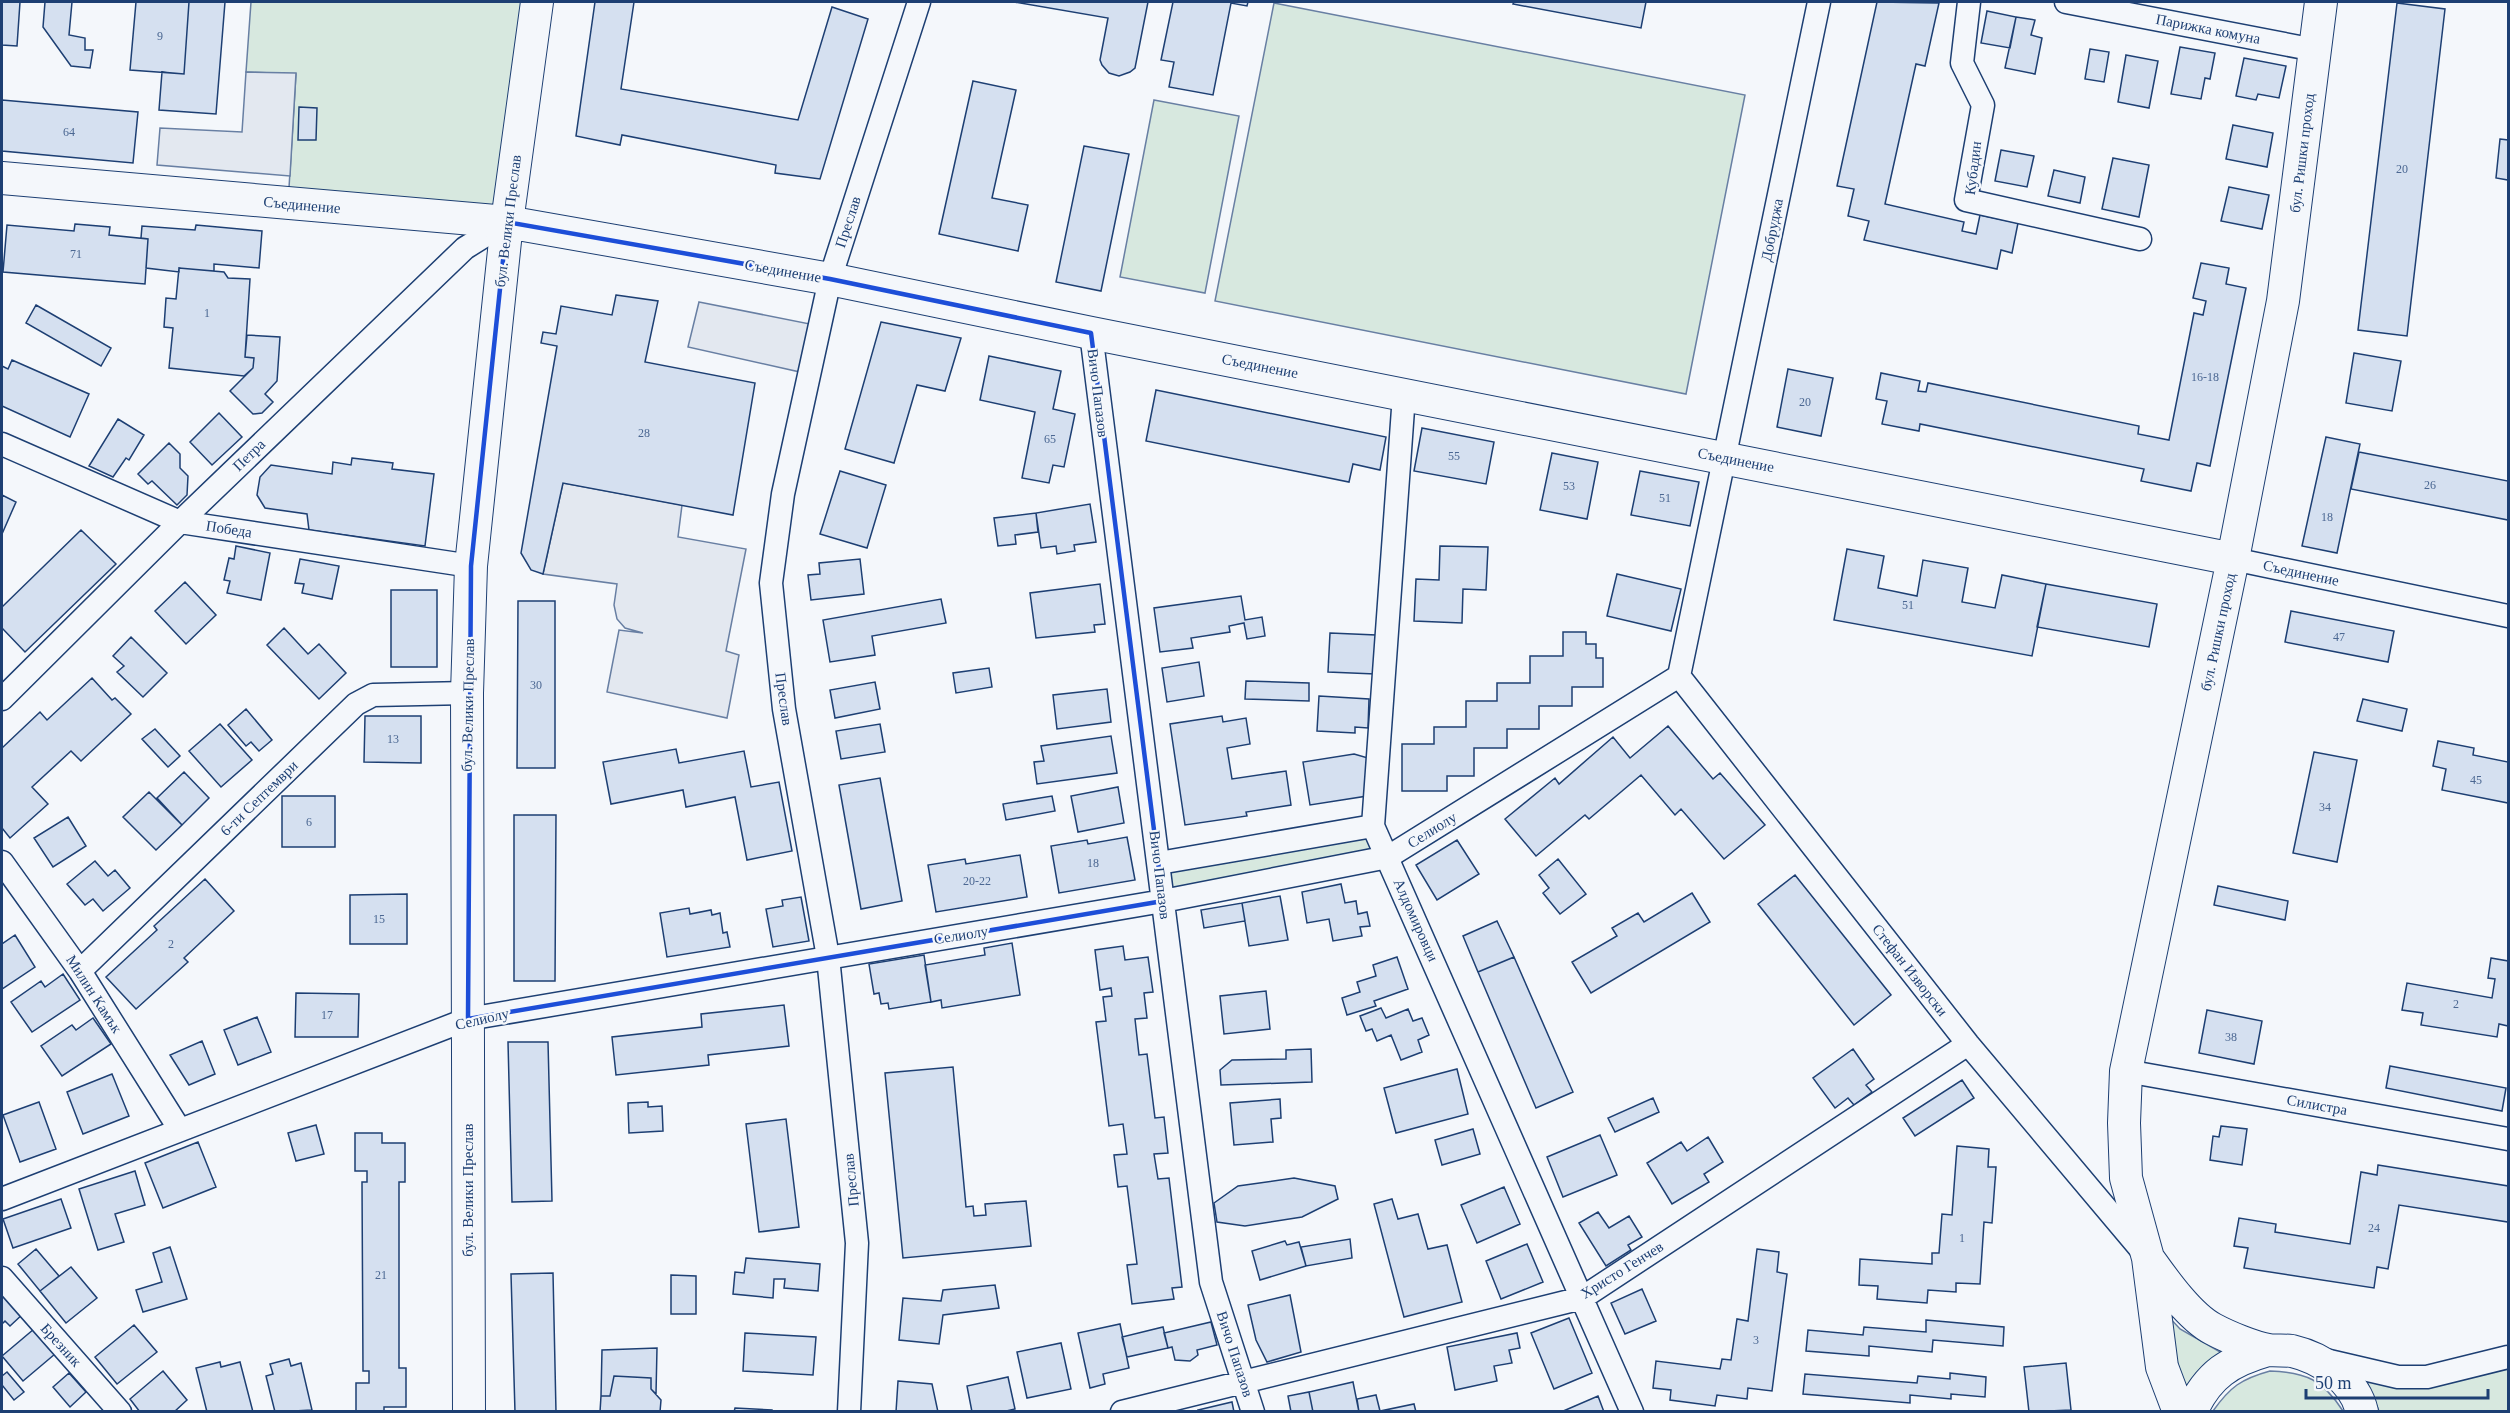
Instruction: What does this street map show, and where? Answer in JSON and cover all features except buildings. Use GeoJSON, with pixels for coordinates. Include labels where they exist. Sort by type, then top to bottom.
{"type":"FeatureCollection","features":[{"type":"Feature","properties":{"kind":"main road","name":"бул. Велики Преслав"},"geometry":{"type":"LineString","coordinates":[[469,1412],[467,693],[471,566],[507,222],[537,2]]}},
{"type":"Feature","properties":{"kind":"main road","name":"бул. Ришки проход"},"geometry":{"type":"LineString","coordinates":[[2179,1412],[2162,1367],[2148,1258],[2126,1178],[2124,1123],[2126,1071],[2233,559],[2283,301],[2320,2]]}},
{"type":"Feature","properties":{"kind":"main road","name":"Съединение"},"geometry":{"type":"LineString","coordinates":[[2,178],[507,222],[830,279],[1091,333],[2233,559]]}},
{"type":"Feature","properties":{"kind":"main road","name":"бул. Ришки проход"},"geometry":{"type":"LineString","coordinates":[[2148,1258],[2175,1296],[2211,1328],[2268,1350],[2289,1350],[2309,1356],[2331,1368],[2349,1385],[2362,1412]]}},
{"type":"Feature","properties":{"kind":"main road"},"geometry":{"type":"LineString","coordinates":[[2191,1412],[2201,1391],[2214,1376],[2239,1358],[2268,1350]]}},
{"type":"Feature","properties":{"kind":"street","name":"Преслав"},"geometry":{"type":"LineString","coordinates":[[849,1412],[857,1243],[828,957],[784,709],[771,583],[783,494],[830,279],[919,2]]}},
{"type":"Feature","properties":{"kind":"street","name":"Добруджа"},"geometry":{"type":"LineString","coordinates":[[1725,458],[1819,2]]}},
{"type":"Feature","properties":{"kind":"street","name":"Кубадин"},"geometry":{"type":"LineString","coordinates":[[1969,2],[1962,63],[1983,105],[1966,200],[2140,239]]}},
{"type":"Feature","properties":{"kind":"street","name":"Парижка комуна"},"geometry":{"type":"LineString","coordinates":[[2066,2],[2315,50]]}},
{"type":"Feature","properties":{"kind":"street","name":"Петра"},"geometry":{"type":"LineString","coordinates":[[2,699],[180,522],[465,248],[507,222]]}},
{"type":"Feature","properties":{"kind":"street","name":"Вичо Папазов"},"geometry":{"type":"LineString","coordinates":[[1091,333],[1211,1282],[1253,1412]]}},
{"type":"Feature","properties":{"kind":"street","name":"Алдомировци"},"geometry":{"type":"LineString","coordinates":[[1404,395],[1373,826],[1632,1412]]}},
{"type":"Feature","properties":{"kind":"street","name":"Победа"},"geometry":{"type":"LineString","coordinates":[[2,444],[180,522],[471,566]]}},
{"type":"Feature","properties":{"kind":"street"},"geometry":{"type":"LineString","coordinates":[[1679,676],[1725,458]]}},
{"type":"Feature","properties":{"kind":"street","name":"Съединение"},"geometry":{"type":"LineString","coordinates":[[2233,559],[2508,616]]}},
{"type":"Feature","properties":{"kind":"street","name":"Селиолу"},"geometry":{"type":"LineString","coordinates":[[2,1198],[468,1019],[1163,901],[1388,857],[1679,676]]}},
{"type":"Feature","properties":{"kind":"street","name":"Стефан Изворски"},"geometry":{"type":"LineString","coordinates":[[1679,676],[1968,1044],[2148,1258]]}},
{"type":"Feature","properties":{"kind":"street","name":"6-ти Септември"},"geometry":{"type":"LineString","coordinates":[[80,971],[356,704],[374,695],[467,693]]}},
{"type":"Feature","properties":{"kind":"street"},"geometry":{"type":"LineString","coordinates":[[1159,863],[1373,826]]}},
{"type":"Feature","properties":{"kind":"street","name":"Милин Камък"},"geometry":{"type":"LineString","coordinates":[[2,862],[80,971],[180,1130]]}},
{"type":"Feature","properties":{"kind":"street","name":"Христо Генчев"},"geometry":{"type":"LineString","coordinates":[[1122,1412],[1582,1298],[1968,1044]]}},
{"type":"Feature","properties":{"kind":"street","name":"Силистра"},"geometry":{"type":"LineString","coordinates":[[2126,1071],[2508,1139]]}},
{"type":"Feature","properties":{"kind":"street","name":"Брезник"},"geometry":{"type":"LineString","coordinates":[[2,1278],[120,1412]]}},
{"type":"Feature","properties":{"kind":"street"},"geometry":{"type":"LineString","coordinates":[[2309,1356],[2398,1377],[2427,1377],[2508,1357]]}},
{"type":"Feature","properties":{"kind":"highlighted area"},"geometry":{"type":"Polygon","coordinates":[[[507,222],[830,279],[1091,333],[1163,901],[468,1019],[471,566],[507,222]]]}},
{"type":"Feature","properties":{"kind":"shaded area"},"geometry":{"type":"Polygon","coordinates":[[[251,2],[537,2],[507,222],[288,204],[296,74],[246,72],[251,2]]]}},
{"type":"Feature","properties":{"kind":"shaded area"},"geometry":{"type":"Polygon","coordinates":[[[1274,3],[1745,95],[1686,394],[1215,301],[1274,3]]]}},
{"type":"Feature","properties":{"kind":"shaded area"},"geometry":{"type":"Polygon","coordinates":[[[246,72],[296,73],[290,176],[157,165],[160,128],[242,132],[246,72]]]}},
{"type":"Feature","properties":{"kind":"shaded area"},"geometry":{"type":"Polygon","coordinates":[[[1154,100],[1239,116],[1205,293],[1120,277],[1154,100]]]}},
{"type":"Feature","properties":{"kind":"shaded area"},"geometry":{"type":"Polygon","coordinates":[[[699,302],[810,324],[800,372],[688,347],[699,302]]]}},
{"type":"Feature","properties":{"kind":"shaded area"},"geometry":{"type":"Polygon","coordinates":[[[563,483],[682,505],[678,537],[746,549],[726,651],[739,655],[727,718],[607,692],[619,630],[643,633],[625,628],[617,619],[614,605],[617,584],[543,574],[563,483]]]}},
{"type":"Feature","properties":{"kind":"shaded area"},"geometry":{"type":"Polygon","coordinates":[[[1373,826],[1388,857],[1163,901],[1159,863],[1373,826]]]}},
{"type":"Feature","properties":{"kind":"shaded area"},"geometry":{"type":"Polygon","coordinates":[[[2168,1316],[2180,1329],[2222,1353],[2186,1394],[2168,1327],[2168,1316]]]}},
{"type":"Feature","properties":{"kind":"shaded area"},"geometry":{"type":"Polygon","coordinates":[[[2508,1357],[2508,1411],[2379,1411],[2362,1370],[2398,1377],[2508,1357]]]}},
{"type":"Feature","properties":{"kind":"shaded area"},"geometry":{"type":"Polygon","coordinates":[[[2270,1371],[2294,1373],[2312,1380],[2321,1385],[2336,1400],[2343,1411],[2213,1411],[2237,1385],[2251,1377],[2270,1371]]]}}]}
